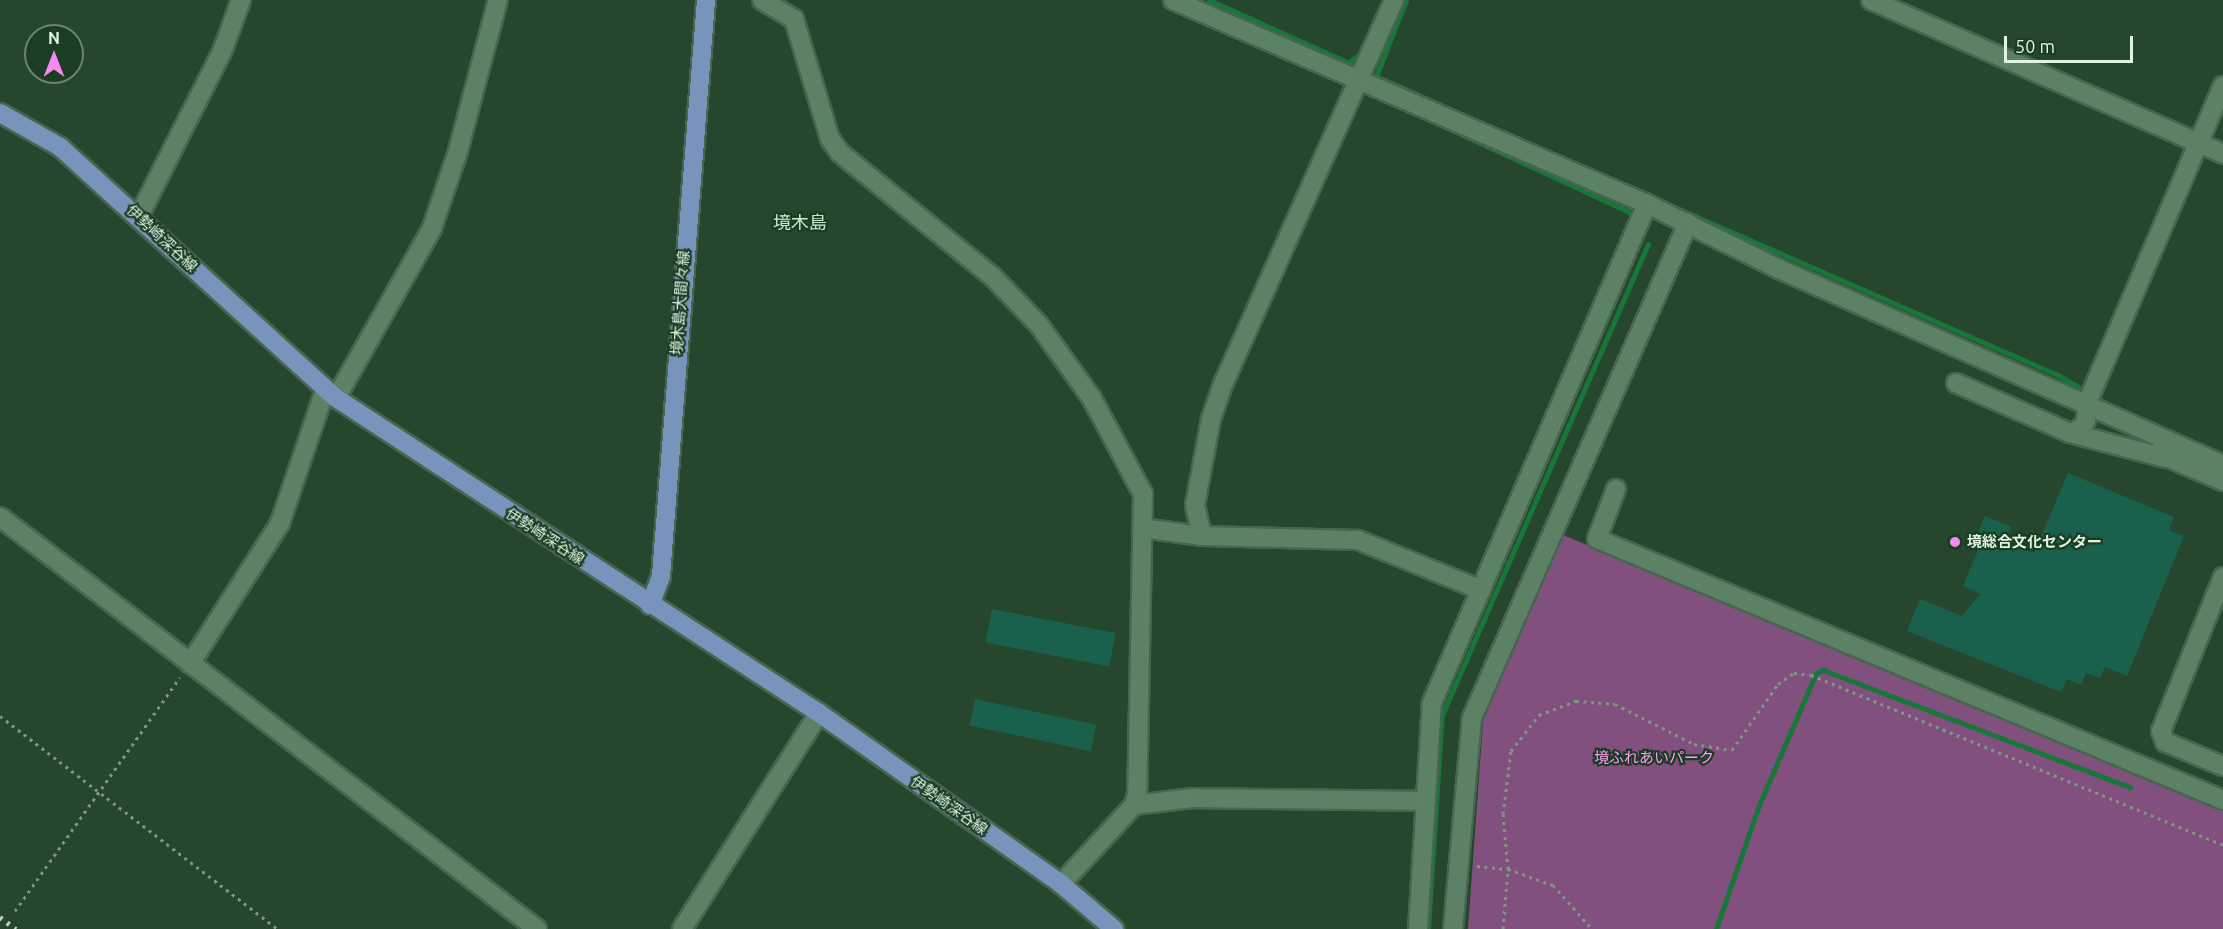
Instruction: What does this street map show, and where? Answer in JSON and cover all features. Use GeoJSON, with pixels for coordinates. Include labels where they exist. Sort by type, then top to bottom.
{"type":"FeatureCollection","features":[{"type":"Feature","properties":{"kind":"main road","name":"境木島大間々線"},"geometry":{"type":"LineString","coordinates":[[650,605],[660,576],[706,0]]}},
{"type":"Feature","properties":{"kind":"main road","name":"伊勢崎深谷線"},"geometry":{"type":"LineString","coordinates":[[0,113],[60,147],[139,216],[331,394],[650,605],[819,713],[1061,884],[1114,929]]}},
{"type":"Feature","properties":{"kind":"street"},"geometry":{"type":"LineString","coordinates":[[139,216],[222,52],[241,0]]}},
{"type":"Feature","properties":{"kind":"street"},"geometry":{"type":"LineString","coordinates":[[190,664],[280,523],[331,394],[432,228],[458,151],[498,0]]}},
{"type":"Feature","properties":{"kind":"street"},"geometry":{"type":"LineString","coordinates":[[762,0],[794,19],[830,139],[840,153],[993,278],[1039,325],[1070,366],[1143,494],[1141,769],[1134,805],[1061,884]]}},
{"type":"Feature","properties":{"kind":"street"},"geometry":{"type":"LineString","coordinates":[[1173,0],[1360,77],[1647,204],[1779,268],[2087,403],[2141,432],[2223,465]]}},
{"type":"Feature","properties":{"kind":"street"},"geometry":{"type":"LineString","coordinates":[[1202,536],[1195,505],[1218,400],[1394,0]]}},
{"type":"Feature","properties":{"kind":"street"},"geometry":{"type":"LineString","coordinates":[[1871,0],[2223,154]]}},
{"type":"Feature","properties":{"kind":"street"},"geometry":{"type":"LineString","coordinates":[[2070,433],[2082,428],[2087,403],[2223,86]]}},
{"type":"Feature","properties":{"kind":"street"},"geometry":{"type":"LineString","coordinates":[[1418,929],[1432,703],[1647,204]]}},
{"type":"Feature","properties":{"kind":"street"},"geometry":{"type":"LineString","coordinates":[[1454,929],[1472,718],[1688,223]]}},
{"type":"Feature","properties":{"kind":"street"},"geometry":{"type":"LineString","coordinates":[[1956,383],[2070,433],[2166,458],[2223,481]]}},
{"type":"Feature","properties":{"kind":"street"},"geometry":{"type":"LineString","coordinates":[[2087,403],[2166,458]]}},
{"type":"Feature","properties":{"kind":"street"},"geometry":{"type":"LineString","coordinates":[[1616,489],[1597,539],[2223,801]]}},
{"type":"Feature","properties":{"kind":"street"},"geometry":{"type":"LineString","coordinates":[[0,517],[537,929]]}},
{"type":"Feature","properties":{"kind":"street"},"geometry":{"type":"LineString","coordinates":[[1142,528],[1202,536],[1358,540],[1481,590]]}},
{"type":"Feature","properties":{"kind":"street"},"geometry":{"type":"LineString","coordinates":[[2223,577],[2161,731],[2165,742],[2223,766]]}},
{"type":"Feature","properties":{"kind":"street"},"geometry":{"type":"LineString","coordinates":[[682,929],[819,713]]}},
{"type":"Feature","properties":{"kind":"street"},"geometry":{"type":"LineString","coordinates":[[1134,805],[1192,798],[1426,801]]}},
{"type":"Feature","properties":{"kind":"path"},"geometry":{"type":"LineString","coordinates":[[15,910],[190,664]]}},
{"type":"Feature","properties":{"kind":"path"},"geometry":{"type":"LineString","coordinates":[[1503,929],[1508,869],[1503,814],[1511,751],[1539,715],[1576,701],[1615,705],[1694,744],[1732,750],[1778,684],[1794,673],[1811,675],[2223,845]]}},
{"type":"Feature","properties":{"kind":"path"},"geometry":{"type":"LineString","coordinates":[[0,716],[278,929]]}},
{"type":"Feature","properties":{"kind":"path"},"geometry":{"type":"LineString","coordinates":[[1471,866],[1508,869],[1553,885],[1592,929]]}},
{"type":"Feature","properties":{"kind":"green space","name":"境ふれあいパーク"},"geometry":{"type":"Polygon","coordinates":[[[1558,533],[2223,808],[2223,929],[1468,929],[1483,722],[1558,533]]]}},
{"type":"Feature","properties":{"kind":"building"},"geometry":{"type":"Polygon","coordinates":[[[2068,473],[2174,517],[2169,530],[2184,536],[2127,676],[2105,667],[2100,678],[2086,673],[2081,685],[2067,679],[2061,692],[1907,631],[1920,599],[1962,616],[1980,594],[1963,586],[1982,541],[1975,538],[1985,516],[2011,527],[2005,542],[2034,553],[2068,473]]]}},
{"type":"Feature","properties":{"kind":"building"},"geometry":{"type":"Polygon","coordinates":[[[992,609],[1116,633],[1109,666],[986,642],[992,609]]]}},
{"type":"Feature","properties":{"kind":"building"},"geometry":{"type":"Polygon","coordinates":[[[975,699],[1096,725],[1091,751],[969,725],[975,699]]]}},
{"type":"Feature","properties":{"kind":"waterway"},"geometry":{"type":"LineString","coordinates":[[1209,0],[1349,63]]}},
{"type":"Feature","properties":{"kind":"waterway"},"geometry":{"type":"LineString","coordinates":[[1406,0],[1376,76],[1515,138]]}},
{"type":"Feature","properties":{"kind":"waterway"},"geometry":{"type":"LineString","coordinates":[[1894,0],[2223,144]]}},
{"type":"Feature","properties":{"kind":"waterway"},"geometry":{"type":"LineString","coordinates":[[1349,62],[1364,51]]}},
{"type":"Feature","properties":{"kind":"waterway"},"geometry":{"type":"LineString","coordinates":[[1374,94],[1634,214]]}},
{"type":"Feature","properties":{"kind":"waterway"},"geometry":{"type":"LineString","coordinates":[[1661,201],[2056,374],[2111,406]]}},
{"type":"Feature","properties":{"kind":"waterway"},"geometry":{"type":"LineString","coordinates":[[1428,929],[1442,715],[1648,244]]}},
{"type":"Feature","properties":{"kind":"waterway"},"geometry":{"type":"LineString","coordinates":[[1716,929],[1759,805],[1816,673],[1823,670],[2130,787]]}},
{"type":"Feature","properties":{"kind":"railway"},"geometry":{"type":"LineString","coordinates":[[0,917],[16,929]]}},
{"type":"Feature","properties":{"kind":"place","name":"境総合文化センター"},"geometry":{"type":"Point","coordinates":[1955,542]}},
{"type":"Feature","properties":{"kind":"district","name":"境木島"},"geometry":{"type":"Point","coordinates":[800,222]}}]}
